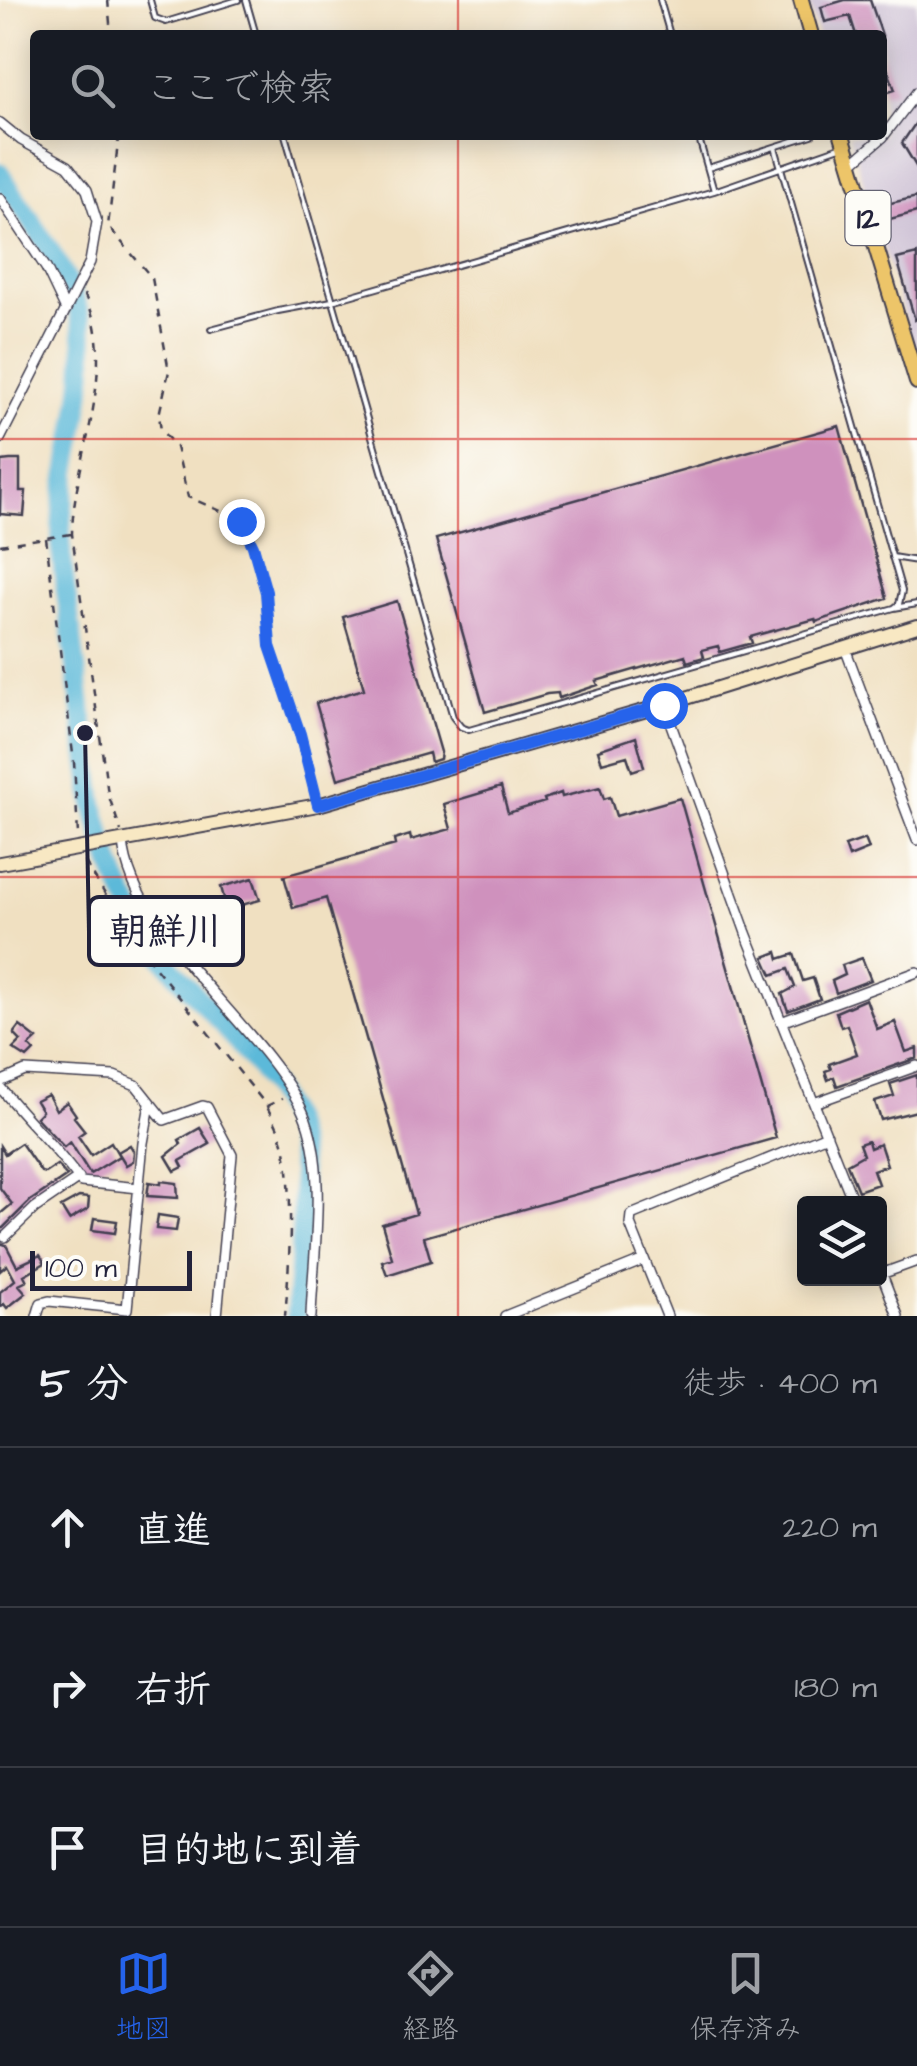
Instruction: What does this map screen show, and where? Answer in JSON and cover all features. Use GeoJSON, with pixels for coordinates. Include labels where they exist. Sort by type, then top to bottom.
{"type":"FeatureCollection","features":[{"type":"Feature","properties":{"kind":"main road"},"geometry":{"type":"LineString","coordinates":[[800,0],[810,30]]}},
{"type":"Feature","properties":{"kind":"main road","name":"12"},"geometry":{"type":"LineString","coordinates":[[844,140],[917,382]]}},
{"type":"Feature","properties":{"kind":"street"},"geometry":{"type":"LineString","coordinates":[[887,131],[917,92]]}},
{"type":"Feature","properties":{"kind":"street"},"geometry":{"type":"LineString","coordinates":[[0,124],[68,166],[91,196],[97,222],[96,240],[78,285],[0,439]]}},
{"type":"Feature","properties":{"kind":"street"},"geometry":{"type":"LineString","coordinates":[[852,164],[879,140]]}},
{"type":"Feature","properties":{"kind":"street"},"geometry":{"type":"LineString","coordinates":[[0,198],[46,268],[66,309]]}},
{"type":"Feature","properties":{"kind":"street"},"geometry":{"type":"LineString","coordinates":[[0,863],[318,805],[664,705],[917,626]]}},
{"type":"Feature","properties":{"kind":"street"},"geometry":{"type":"LineString","coordinates":[[844,648],[917,840]]}},
{"type":"Feature","properties":{"kind":"street"},"geometry":{"type":"LineString","coordinates":[[664,705],[781,1022],[851,1196]]}},
{"type":"Feature","properties":{"kind":"street"},"geometry":{"type":"LineString","coordinates":[[119,842],[153,915],[285,1080],[303,1114],[316,1170],[311,1316]]}},
{"type":"Feature","properties":{"kind":"street"},"geometry":{"type":"LineString","coordinates":[[781,1022],[917,972]]}},
{"type":"Feature","properties":{"kind":"street"},"geometry":{"type":"LineString","coordinates":[[814,1103],[917,1066]]}},
{"type":"Feature","properties":{"kind":"street"},"geometry":{"type":"LineString","coordinates":[[139,1188],[84,1184],[0,1085],[25,1070],[94,1072],[132,1083],[164,1120],[206,1106],[232,1155],[217,1316]]}},
{"type":"Feature","properties":{"kind":"street"},"geometry":{"type":"LineString","coordinates":[[37,1316],[38,1307],[49,1300],[128,1309],[150,1104]]}},
{"type":"Feature","properties":{"kind":"street"},"geometry":{"type":"LineString","coordinates":[[667,1316],[628,1221],[634,1213],[827,1135]]}},
{"type":"Feature","properties":{"kind":"street"},"geometry":{"type":"LineString","coordinates":[[5,1237],[35,1208],[78,1178]]}},
{"type":"Feature","properties":{"kind":"street"},"geometry":{"type":"LineString","coordinates":[[504,1316],[644,1260]]}},
{"type":"Feature","properties":{"kind":"street"},"geometry":{"type":"LineString","coordinates":[[887,1270],[917,1261]]}},
{"type":"Feature","properties":{"kind":"street"},"geometry":{"type":"LineString","coordinates":[[886,1286],[898,1316]]}},
{"type":"Feature","properties":{"kind":"lane"},"geometry":{"type":"LineString","coordinates":[[150,0],[155,18],[166,22],[238,0]]}},
{"type":"Feature","properties":{"kind":"lane"},"geometry":{"type":"LineString","coordinates":[[246,0],[255,30]]}},
{"type":"Feature","properties":{"kind":"lane"},"geometry":{"type":"LineString","coordinates":[[660,0],[669,30]]}},
{"type":"Feature","properties":{"kind":"lane"},"geometry":{"type":"LineString","coordinates":[[285,140],[453,717],[460,727],[469,730],[484,726],[917,604]]}},
{"type":"Feature","properties":{"kind":"lane"},"geometry":{"type":"LineString","coordinates":[[700,140],[714,190]]}},
{"type":"Feature","properties":{"kind":"lane"},"geometry":{"type":"LineString","coordinates":[[708,168],[797,140]]}},
{"type":"Feature","properties":{"kind":"lane"},"geometry":{"type":"LineString","coordinates":[[211,330],[332,301],[714,190],[782,168],[844,140]]}},
{"type":"Feature","properties":{"kind":"lane"},"geometry":{"type":"LineString","coordinates":[[776,147],[902,591],[900,604],[894,608]]}},
{"type":"Feature","properties":{"kind":"lane"},"geometry":{"type":"LineString","coordinates":[[892,557],[917,561]]}},
{"type":"Feature","properties":{"kind":"path"},"geometry":{"type":"LineString","coordinates":[[108,0],[111,30]]}},
{"type":"Feature","properties":{"kind":"path"},"geometry":{"type":"LineString","coordinates":[[119,140],[108,226],[152,278],[169,371],[159,410],[162,430],[176,447],[188,497],[237,518],[249,536],[266,592],[270,646],[300,734],[318,805]]}},
{"type":"Feature","properties":{"kind":"path"},"geometry":{"type":"LineString","coordinates":[[78,285],[94,321],[96,402],[72,508],[71,534],[108,794],[119,842]]}},
{"type":"Feature","properties":{"kind":"path"},"geometry":{"type":"LineString","coordinates":[[0,545],[71,534]]}},
{"type":"Feature","properties":{"kind":"path"},"geometry":{"type":"LineString","coordinates":[[285,1316],[288,1165],[268,1106],[290,1095]]}},
{"type":"Feature","properties":{"kind":"shaded area"},"geometry":{"type":"Polygon","coordinates":[[[807,0],[917,0],[917,358],[851,140],[887,140],[887,30],[816,30],[807,0]]]}},
{"type":"Feature","properties":{"kind":"building"},"geometry":{"type":"Polygon","coordinates":[[[845,0],[870,0],[880,30],[854,30],[850,16],[825,22],[821,7],[845,0]]]}},
{"type":"Feature","properties":{"kind":"building"},"geometry":{"type":"Polygon","coordinates":[[[887,68],[895,90],[887,92],[887,68]]]}},
{"type":"Feature","properties":{"kind":"building"},"geometry":{"type":"Polygon","coordinates":[[[917,121],[917,168],[902,143],[917,121]]]}},
{"type":"Feature","properties":{"kind":"building"},"geometry":{"type":"Polygon","coordinates":[[[917,197],[917,212],[886,220],[882,205],[917,197]]]}},
{"type":"Feature","properties":{"kind":"building"},"geometry":{"type":"Polygon","coordinates":[[[917,254],[917,319],[915,320],[897,259],[917,254]]]}},
{"type":"Feature","properties":{"kind":"building"},"geometry":{"type":"Polygon","coordinates":[[[839,426],[887,598],[816,622],[815,619],[750,637],[752,643],[720,652],[718,646],[702,650],[704,657],[687,662],[685,655],[596,681],[598,685],[559,698],[558,693],[547,694],[485,712],[436,539],[839,426]]]}},
{"type":"Feature","properties":{"kind":"building"},"geometry":{"type":"Polygon","coordinates":[[[20,460],[20,491],[26,491],[24,516],[0,514],[1,461],[20,460]]]}},
{"type":"Feature","properties":{"kind":"building"},"geometry":{"type":"Polygon","coordinates":[[[397,601],[440,759],[431,762],[429,753],[338,779],[316,703],[364,689],[343,617],[397,601]]]}},
{"type":"Feature","properties":{"kind":"building"},"geometry":{"type":"Polygon","coordinates":[[[636,737],[644,767],[632,771],[627,756],[602,763],[598,750],[636,737]]]}},
{"type":"Feature","properties":{"kind":"building"},"geometry":{"type":"Polygon","coordinates":[[[501,787],[508,813],[561,793],[562,797],[600,787],[604,799],[610,797],[616,816],[680,798],[776,1138],[424,1237],[431,1261],[387,1275],[382,1261],[392,1258],[382,1224],[416,1214],[326,898],[293,908],[284,876],[395,845],[394,840],[410,835],[411,840],[451,829],[444,804],[501,787]]]}},
{"type":"Feature","properties":{"kind":"building"},"geometry":{"type":"Polygon","coordinates":[[[865,839],[869,849],[849,857],[845,846],[865,839]]]}},
{"type":"Feature","properties":{"kind":"building"},"geometry":{"type":"Polygon","coordinates":[[[253,878],[260,900],[227,909],[221,887],[253,878]]]}},
{"type":"Feature","properties":{"kind":"building"},"geometry":{"type":"Polygon","coordinates":[[[777,952],[779,959],[794,954],[803,981],[813,978],[820,999],[788,1011],[782,994],[795,987],[788,969],[772,975],[764,957],[777,952]]]}},
{"type":"Feature","properties":{"kind":"building"},"geometry":{"type":"Polygon","coordinates":[[[862,958],[871,980],[836,993],[832,981],[845,975],[842,965],[862,958]]]}},
{"type":"Feature","properties":{"kind":"building"},"geometry":{"type":"Polygon","coordinates":[[[866,999],[877,1029],[895,1022],[906,1052],[917,1048],[917,1058],[837,1086],[834,1077],[828,1080],[825,1071],[831,1069],[829,1064],[857,1054],[847,1025],[841,1027],[836,1012],[866,999]]]}},
{"type":"Feature","properties":{"kind":"building"},"geometry":{"type":"Polygon","coordinates":[[[20,1026],[37,1039],[29,1046],[34,1051],[27,1058],[13,1049],[21,1041],[14,1034],[20,1026]]]}},
{"type":"Feature","properties":{"kind":"building"},"geometry":{"type":"Polygon","coordinates":[[[917,1075],[917,1111],[881,1120],[875,1102],[894,1096],[890,1084],[917,1075]]]}},
{"type":"Feature","properties":{"kind":"building"},"geometry":{"type":"Polygon","coordinates":[[[48,1095],[56,1110],[67,1102],[85,1131],[78,1136],[91,1155],[111,1142],[119,1156],[90,1174],[70,1142],[64,1147],[36,1117],[42,1111],[36,1101],[48,1095]]]}},
{"type":"Feature","properties":{"kind":"building"},"geometry":{"type":"Polygon","coordinates":[[[200,1128],[210,1144],[180,1161],[183,1167],[175,1171],[166,1156],[181,1144],[179,1140],[200,1128]]]}},
{"type":"Feature","properties":{"kind":"building"},"geometry":{"type":"Polygon","coordinates":[[[868,1141],[870,1148],[880,1144],[887,1165],[873,1170],[878,1184],[858,1191],[847,1164],[863,1155],[859,1144],[868,1141]]]}},
{"type":"Feature","properties":{"kind":"building"},"geometry":{"type":"Polygon","coordinates":[[[21,1143],[41,1172],[57,1165],[67,1176],[30,1201],[0,1231],[0,1214],[12,1204],[0,1188],[0,1146],[5,1154],[21,1143]]]}},
{"type":"Feature","properties":{"kind":"building"},"geometry":{"type":"Polygon","coordinates":[[[130,1145],[133,1161],[126,1165],[118,1152],[130,1145]]]}},
{"type":"Feature","properties":{"kind":"building"},"geometry":{"type":"Polygon","coordinates":[[[149,1182],[177,1183],[178,1198],[147,1196],[149,1182]]]}},
{"type":"Feature","properties":{"kind":"building"},"geometry":{"type":"Polygon","coordinates":[[[79,1197],[89,1198],[88,1209],[69,1220],[61,1207],[79,1197]]]}},
{"type":"Feature","properties":{"kind":"building"},"geometry":{"type":"Polygon","coordinates":[[[158,1215],[178,1218],[176,1231],[156,1229],[158,1215]]]}},
{"type":"Feature","properties":{"kind":"building"},"geometry":{"type":"Polygon","coordinates":[[[94,1218],[117,1221],[115,1233],[92,1230],[94,1218]]]}},
{"type":"Feature","properties":{"kind":"building"},"geometry":{"type":"Polygon","coordinates":[[[0,1243],[6,1245],[17,1266],[40,1255],[45,1263],[24,1275],[27,1281],[19,1285],[26,1293],[7,1308],[4,1304],[0,1307],[0,1292],[15,1280],[7,1265],[0,1271],[0,1243]]]}},
{"type":"Feature","properties":{"kind":"waterway"},"geometry":{"type":"LineString","coordinates":[[0,173],[58,265],[74,297],[82,326],[82,386],[62,510],[61,549],[99,824],[118,880],[145,933],[254,1062],[285,1110],[294,1133],[301,1176],[296,1316]]}},
{"type":"Feature","properties":{"kind":"place","name":"朝鮮川"},"geometry":{"type":"Point","coordinates":[85,733]}},
{"type":"Feature","properties":{"kind":"route"},"geometry":{"type":"LineString","coordinates":[[241,521],[253,546],[266,592],[270,646],[300,734],[318,805],[664,705]]}}]}
